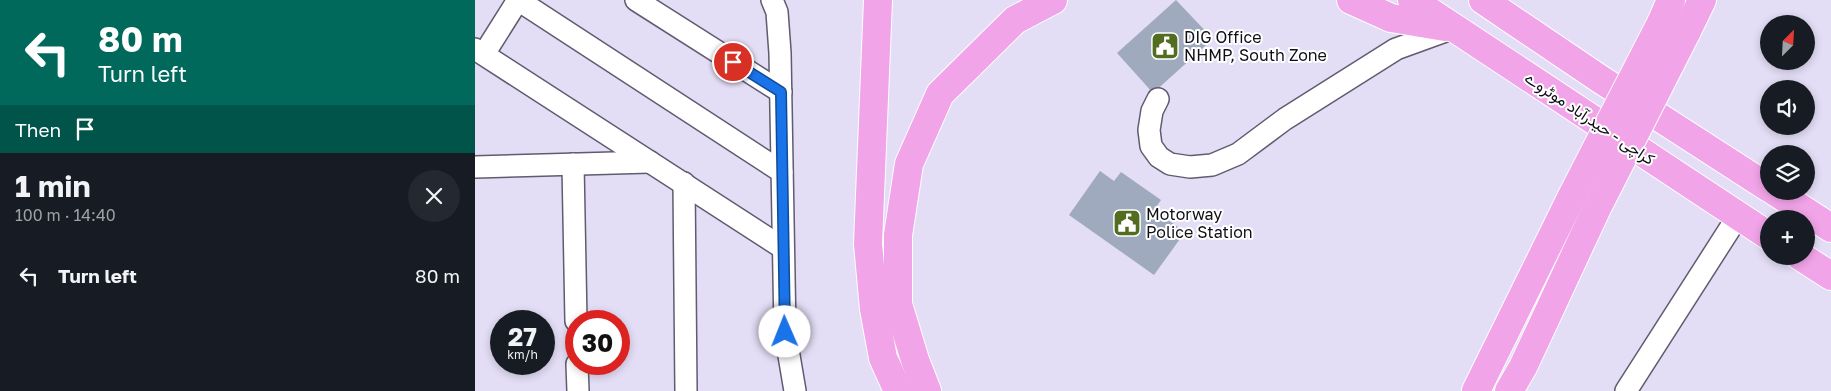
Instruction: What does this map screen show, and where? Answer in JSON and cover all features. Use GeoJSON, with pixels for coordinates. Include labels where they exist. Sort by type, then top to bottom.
{"type":"FeatureCollection","features":[{"type":"Feature","properties":{"kind":"highway"},"geometry":{"type":"LineString","coordinates":[[878,0],[868,244],[874,309],[883,358],[898,391]]}},
{"type":"Feature","properties":{"kind":"highway"},"geometry":{"type":"LineString","coordinates":[[927,391],[915,360],[898,304],[898,235],[909,164],[940,94],[1015,20],[1053,0]]}},
{"type":"Feature","properties":{"kind":"highway"},"geometry":{"type":"LineString","coordinates":[[1351,0],[1391,18],[1454,28]]}},
{"type":"Feature","properties":{"kind":"highway","name":"کراچی - حیدرآباد موٹروے"},"geometry":{"type":"LineString","coordinates":[[1411,0],[1760,230]]}},
{"type":"Feature","properties":{"kind":"highway"},"geometry":{"type":"LineString","coordinates":[[1483,0],[1600,79],[1760,182]]}},
{"type":"Feature","properties":{"kind":"highway"},"geometry":{"type":"LineString","coordinates":[[1509,391],[1523,367],[1596,210],[1702,0]]}},
{"type":"Feature","properties":{"kind":"highway"},"geometry":{"type":"LineString","coordinates":[[1476,391],[1572,196],[1666,12]]}},
{"type":"Feature","properties":{"kind":"highway"},"geometry":{"type":"LineString","coordinates":[[1787,200],[1831,228]]}},
{"type":"Feature","properties":{"kind":"highway"},"geometry":{"type":"LineString","coordinates":[[1814,265],[1831,276]]}},
{"type":"Feature","properties":{"kind":"street"},"geometry":{"type":"LineString","coordinates":[[782,172],[518,0],[479,52],[783,248]]}},
{"type":"Feature","properties":{"kind":"street"},"geometry":{"type":"LineString","coordinates":[[636,0],[781,92]]}},
{"type":"Feature","properties":{"kind":"street"},"geometry":{"type":"LineString","coordinates":[[773,0],[777,12],[781,92],[785,332],[795,391]]}},
{"type":"Feature","properties":{"kind":"street"},"geometry":{"type":"LineString","coordinates":[[1158,99],[1152,111],[1149,130],[1151,146],[1159,157],[1170,164],[1190,167],[1212,164],[1238,154],[1285,120],[1396,49],[1454,28]]}},
{"type":"Feature","properties":{"kind":"street"},"geometry":{"type":"LineString","coordinates":[[475,166],[650,162]]}},
{"type":"Feature","properties":{"kind":"street"},"geometry":{"type":"LineString","coordinates":[[573,164],[576,310]]}},
{"type":"Feature","properties":{"kind":"street"},"geometry":{"type":"LineString","coordinates":[[684,183],[686,391]]}},
{"type":"Feature","properties":{"kind":"street"},"geometry":{"type":"LineString","coordinates":[[1626,391],[1738,216]]}},
{"type":"Feature","properties":{"kind":"street"},"geometry":{"type":"LineString","coordinates":[[577,375],[578,391]]}},
{"type":"Feature","properties":{"kind":"building","name":"DIG Office NHMP, South Zone"},"geometry":{"type":"Polygon","coordinates":[[[1176,0],[1213,39],[1153,93],[1117,53],[1176,0]]]}},
{"type":"Feature","properties":{"kind":"building","name":"Motorway Police Station"},"geometry":{"type":"Polygon","coordinates":[[[1100,171],[1114,181],[1121,172],[1161,200],[1154,210],[1185,232],[1154,275],[1069,215],[1100,171]]]}},
{"type":"Feature","properties":{"kind":"place","name":"DIG Office NHMP, South Zone"},"geometry":{"type":"Point","coordinates":[1165,46]}},
{"type":"Feature","properties":{"kind":"place","name":"Motorway Police Station"},"geometry":{"type":"Point","coordinates":[1127,223]}},
{"type":"Feature","properties":{"kind":"route"},"geometry":{"type":"LineString","coordinates":[[733,62],[781,92],[785,332]]}}]}
